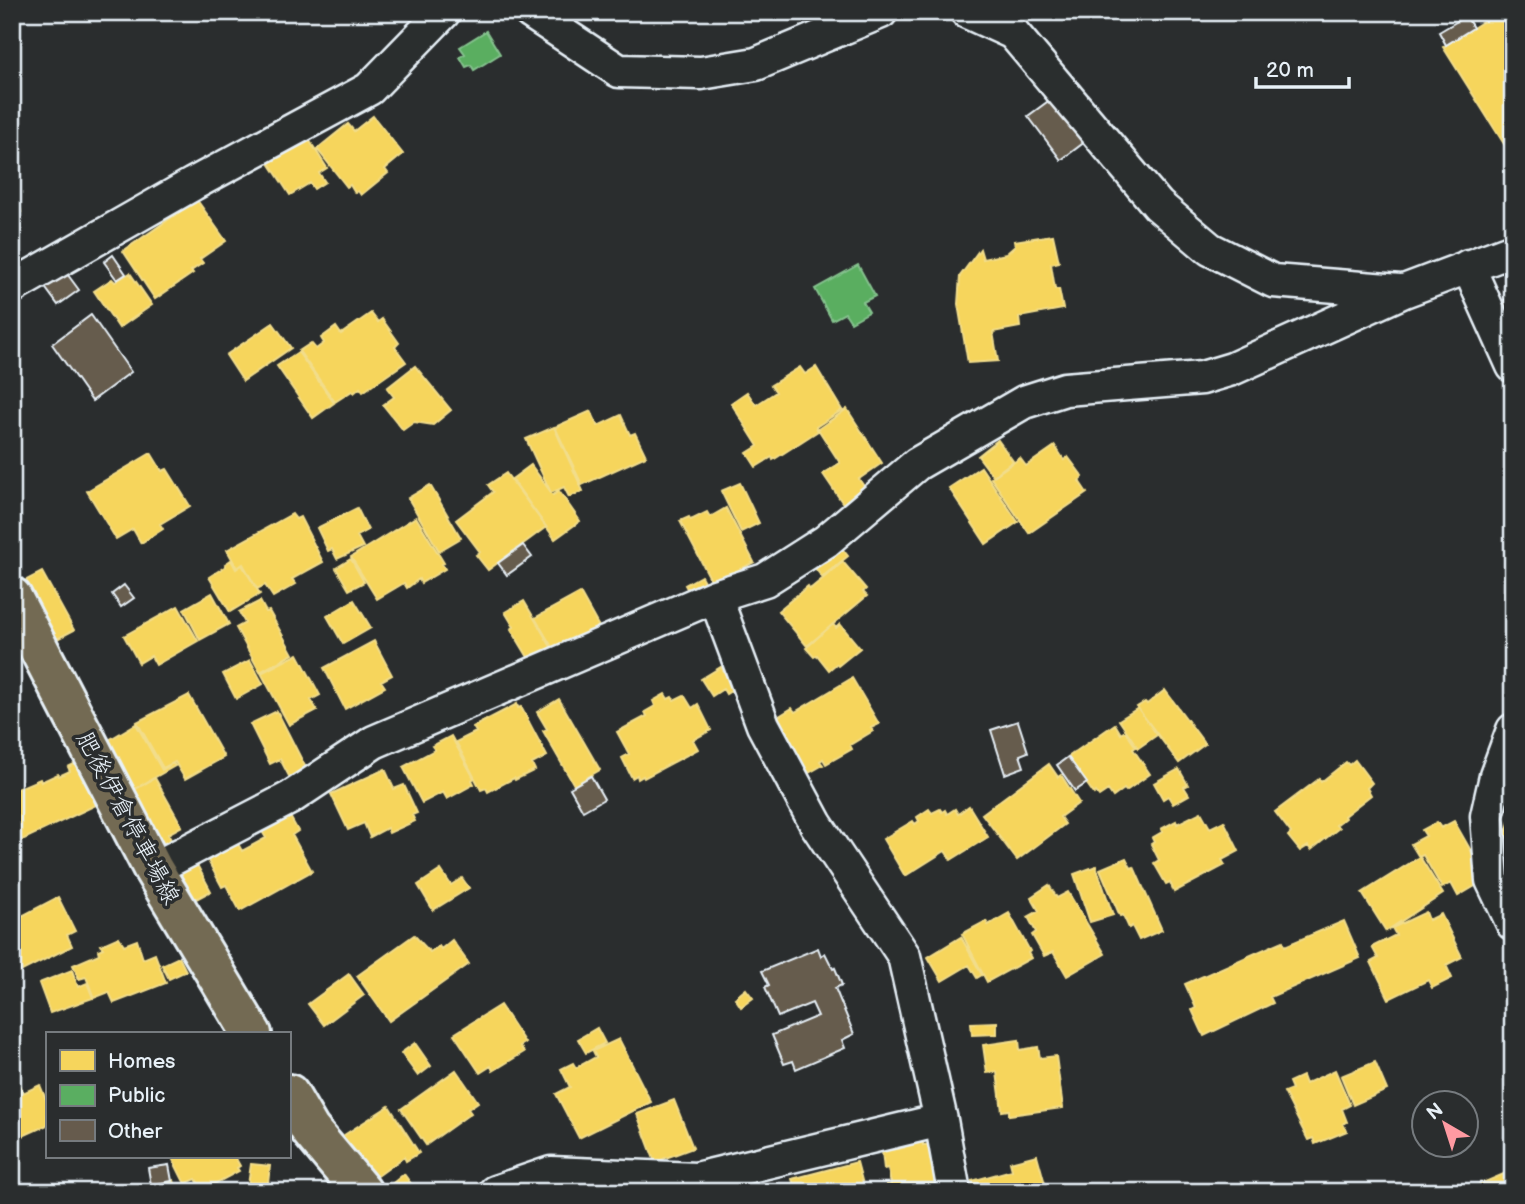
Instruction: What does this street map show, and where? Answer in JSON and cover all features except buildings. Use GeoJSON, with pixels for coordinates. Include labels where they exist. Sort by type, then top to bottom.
{"type":"FeatureCollection","features":[{"type":"Feature","properties":{"kind":"main road","name":"肥後伊倉停車場線"},"geometry":{"type":"LineString","coordinates":[[12,597],[153,869],[251,1032]]}},
{"type":"Feature","properties":{"kind":"main road"},"geometry":{"type":"LineString","coordinates":[[290,1096],[310,1129],[362,1192]]}},
{"type":"Feature","properties":{"kind":"street"},"geometry":{"type":"LineString","coordinates":[[12,287],[193,184],[369,89],[444,12]]}},
{"type":"Feature","properties":{"kind":"street"},"geometry":{"type":"LineString","coordinates":[[530,12],[619,71],[701,73],[756,64],[881,12]]}},
{"type":"Feature","properties":{"kind":"street"},"geometry":{"type":"LineString","coordinates":[[967,12],[1013,33],[1158,205],[1210,249],[1273,281],[1404,291]]}},
{"type":"Feature","properties":{"kind":"street"},"geometry":{"type":"LineString","coordinates":[[153,869],[290,798],[374,742],[715,596],[765,580],[826,541],[917,464],[1024,402],[1065,389],[1202,378],[1232,369],[1404,291],[1513,250]]}},
{"type":"Feature","properties":{"kind":"street"},"geometry":{"type":"LineString","coordinates":[[1468,266],[1513,366]]}},
{"type":"Feature","properties":{"kind":"street"},"geometry":{"type":"LineString","coordinates":[[715,596],[763,725],[816,824],[904,956],[941,1120],[954,1192]]}},
{"type":"Feature","properties":{"kind":"street"},"geometry":{"type":"LineString","coordinates":[[1513,730],[1496,776],[1487,816],[1492,880],[1513,924]]}},
{"type":"Feature","properties":{"kind":"street"},"geometry":{"type":"LineString","coordinates":[[495,1192],[551,1173],[696,1179],[941,1120]]}}]}
